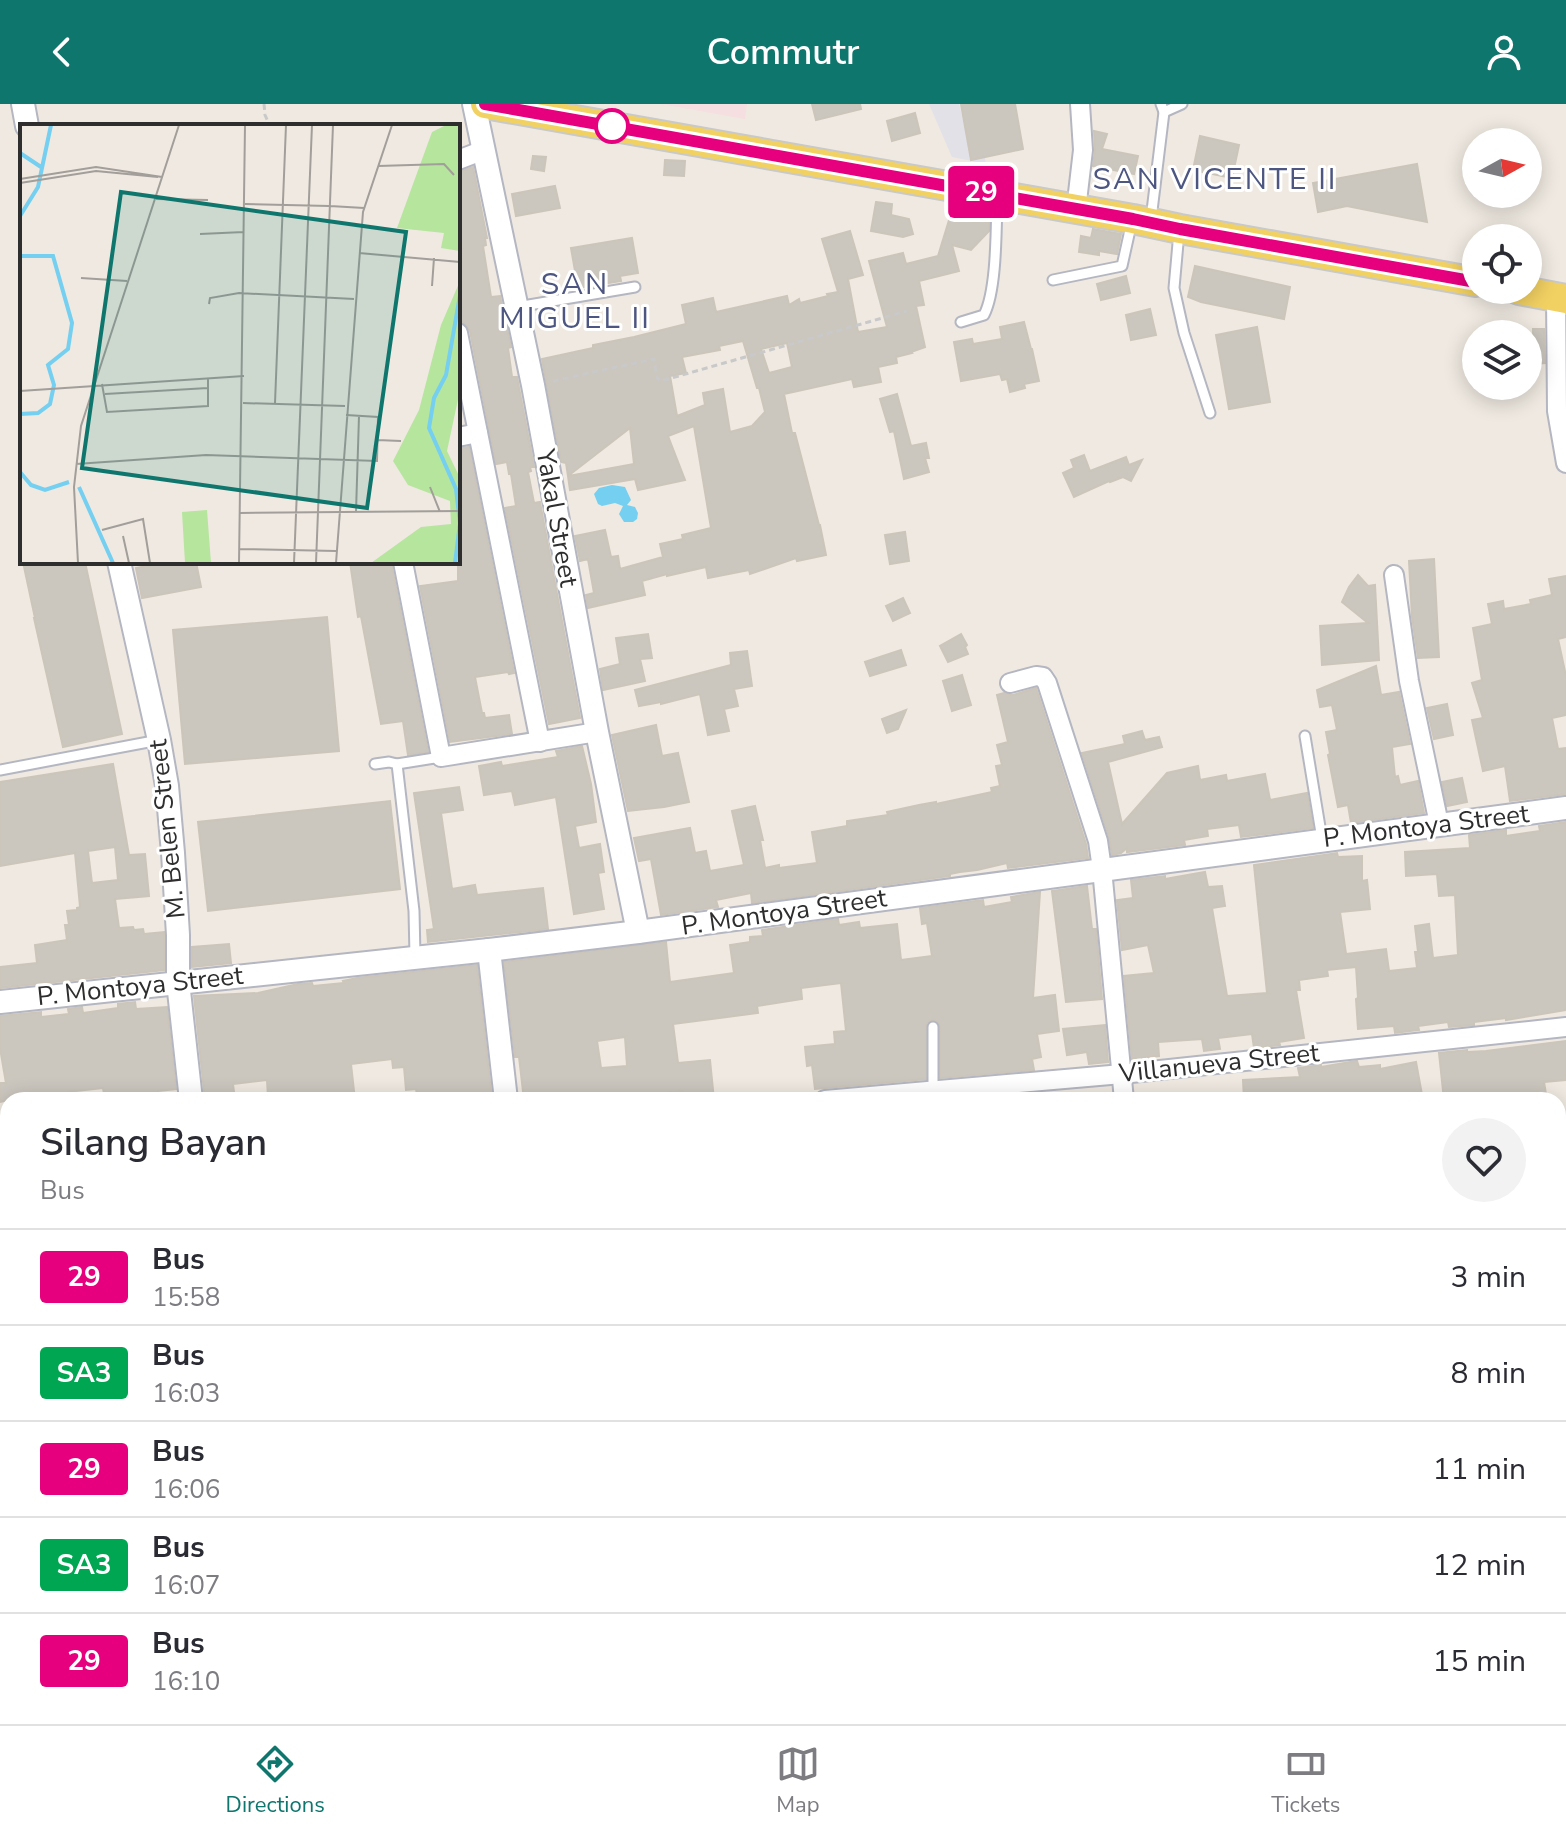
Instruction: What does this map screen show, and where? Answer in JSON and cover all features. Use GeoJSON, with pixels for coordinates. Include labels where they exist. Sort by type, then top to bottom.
{"type":"FeatureCollection","features":[{"type":"Feature","properties":{"kind":"main road"},"geometry":{"type":"LineString","coordinates":[[485,104],[1462,279]]}},
{"type":"Feature","properties":{"kind":"street"},"geometry":{"type":"LineString","coordinates":[[23,104],[27,124]]}},
{"type":"Feature","properties":{"kind":"street","name":"Yakal Street"},"geometry":{"type":"LineString","coordinates":[[474,104],[533,385],[597,732],[638,932]]}},
{"type":"Feature","properties":{"kind":"street"},"geometry":{"type":"LineString","coordinates":[[1076,210],[1083,150],[1080,104]]}},
{"type":"Feature","properties":{"kind":"street"},"geometry":{"type":"LineString","coordinates":[[460,159],[484,150]]}},
{"type":"Feature","properties":{"kind":"street"},"geometry":{"type":"LineString","coordinates":[[1561,298],[1557,411],[1566,463]]}},
{"type":"Feature","properties":{"kind":"street"},"geometry":{"type":"LineString","coordinates":[[460,343],[540,742]]}},
{"type":"Feature","properties":{"kind":"street"},"geometry":{"type":"LineString","coordinates":[[460,437],[478,433]]}},
{"type":"Feature","properties":{"kind":"street","name":"M. Belen Street"},"geometry":{"type":"LineString","coordinates":[[119,564],[167,786],[178,935],[178,982],[190,1092]]}},
{"type":"Feature","properties":{"kind":"street"},"geometry":{"type":"LineString","coordinates":[[403,564],[441,757],[597,732]]}},
{"type":"Feature","properties":{"kind":"street"},"geometry":{"type":"LineString","coordinates":[[1394,575],[1409,681],[1439,824]]}},
{"type":"Feature","properties":{"kind":"street"},"geometry":{"type":"LineString","coordinates":[[1010,683],[1036,676],[1043,677],[1047,683],[1093,821],[1102,869],[1123,1092]]}},
{"type":"Feature","properties":{"kind":"street","name":"P. Montoya Street"},"geometry":{"type":"LineString","coordinates":[[0,1002],[638,932],[1566,808]]}},
{"type":"Feature","properties":{"kind":"street"},"geometry":{"type":"LineString","coordinates":[[489,950],[505,1092]]}},
{"type":"Feature","properties":{"kind":"street","name":"Villanueva Street"},"geometry":{"type":"LineString","coordinates":[[911,1092],[1122,1074],[1566,1027]]}},
{"type":"Feature","properties":{"kind":"lane"},"geometry":{"type":"LineString","coordinates":[[1053,280],[1122,266],[1141,221],[1162,108],[1182,104]]}},
{"type":"Feature","properties":{"kind":"lane"},"geometry":{"type":"LineString","coordinates":[[961,322],[984,315],[987,309],[994,270],[997,195]]}},
{"type":"Feature","properties":{"kind":"lane"},"geometry":{"type":"LineString","coordinates":[[1180,229],[1174,288],[1184,333],[1210,413]]}},
{"type":"Feature","properties":{"kind":"lane"},"geometry":{"type":"LineString","coordinates":[[517,307],[635,287]]}},
{"type":"Feature","properties":{"kind":"lane"},"geometry":{"type":"LineString","coordinates":[[1305,736],[1322,839]]}},
{"type":"Feature","properties":{"kind":"lane"},"geometry":{"type":"LineString","coordinates":[[0,770],[159,740]]}},
{"type":"Feature","properties":{"kind":"lane"},"geometry":{"type":"LineString","coordinates":[[375,764],[441,757]]}},
{"type":"Feature","properties":{"kind":"lane"},"geometry":{"type":"LineString","coordinates":[[397,764],[414,911],[415,956]]}},
{"type":"Feature","properties":{"kind":"lane"},"geometry":{"type":"LineString","coordinates":[[933,1027],[933,1090]]}},
{"type":"Feature","properties":{"kind":"path"},"geometry":{"type":"LineString","coordinates":[[264,104],[269,124]]}},
{"type":"Feature","properties":{"kind":"path"},"geometry":{"type":"LineString","coordinates":[[533,385],[654,359],[657,378],[661,381],[907,311]]}},
{"type":"Feature","properties":{"kind":"shaded area"},"geometry":{"type":"Polygon","coordinates":[[[661,104],[747,104],[745,119],[661,104]]]}},
{"type":"Feature","properties":{"kind":"shaded area"},"geometry":{"type":"Polygon","coordinates":[[[929,104],[959,104],[963,119],[978,120],[986,164],[952,157],[929,104]]]}},
{"type":"Feature","properties":{"kind":"water"},"geometry":{"type":"Polygon","coordinates":[[[612,485],[625,487],[631,500],[627,505],[635,507],[638,513],[633,522],[624,522],[619,514],[623,506],[598,504],[594,494],[599,488],[612,485]]]}},
{"type":"Feature","properties":{"kind":"building"},"geometry":{"type":"Polygon","coordinates":[[[812,104],[860,104],[861,109],[816,120],[812,104]]]}},
{"type":"Feature","properties":{"kind":"building"},"geometry":{"type":"Polygon","coordinates":[[[961,104],[1015,104],[1023,149],[971,160],[961,104]]]}},
{"type":"Feature","properties":{"kind":"building"},"geometry":{"type":"Polygon","coordinates":[[[915,113],[920,133],[892,141],[887,121],[915,113]]]}},
{"type":"Feature","properties":{"kind":"building"},"geometry":{"type":"Polygon","coordinates":[[[1094,131],[1107,134],[1102,149],[1138,156],[1134,174],[1093,166],[1094,131]]]}},
{"type":"Feature","properties":{"kind":"building"},"geometry":{"type":"Polygon","coordinates":[[[1200,136],[1239,145],[1232,178],[1193,170],[1200,136]]]}},
{"type":"Feature","properties":{"kind":"building"},"geometry":{"type":"Polygon","coordinates":[[[533,156],[546,157],[544,171],[531,169],[533,156]]]}},
{"type":"Feature","properties":{"kind":"building"},"geometry":{"type":"Polygon","coordinates":[[[665,160],[685,161],[684,176],[664,175],[665,160]]]}},
{"type":"Feature","properties":{"kind":"building"},"geometry":{"type":"Polygon","coordinates":[[[1417,164],[1427,222],[1347,206],[1318,212],[1313,183],[1417,164]]]}},
{"type":"Feature","properties":{"kind":"building"},"geometry":{"type":"Polygon","coordinates":[[[473,167],[487,238],[483,246],[491,297],[500,296],[511,347],[508,348],[512,377],[517,377],[534,467],[530,467],[531,471],[528,472],[534,503],[540,502],[580,718],[549,724],[505,508],[516,506],[511,474],[507,462],[496,464],[470,331],[460,321],[460,171],[473,167]]]}},
{"type":"Feature","properties":{"kind":"building"},"geometry":{"type":"Polygon","coordinates":[[[555,186],[560,208],[516,216],[512,194],[555,186]]]}},
{"type":"Feature","properties":{"kind":"building"},"geometry":{"type":"Polygon","coordinates":[[[876,202],[892,204],[891,215],[909,219],[913,234],[903,237],[871,231],[876,202]]]}},
{"type":"Feature","properties":{"kind":"building"},"geometry":{"type":"Polygon","coordinates":[[[954,204],[977,209],[973,222],[989,220],[989,231],[971,250],[952,245],[959,271],[919,281],[924,305],[916,306],[925,347],[896,357],[897,363],[878,367],[881,382],[854,387],[852,379],[784,394],[826,555],[797,561],[796,558],[750,574],[749,570],[708,578],[706,567],[667,574],[642,581],[645,595],[588,608],[586,595],[594,593],[588,559],[580,561],[575,536],[605,530],[611,557],[618,556],[620,569],[663,557],[660,544],[711,528],[694,426],[668,436],[685,480],[638,490],[635,479],[570,490],[566,463],[561,462],[542,359],[686,324],[682,305],[713,298],[716,312],[787,296],[789,305],[799,299],[800,303],[838,292],[822,239],[850,231],[863,275],[848,279],[858,332],[887,327],[869,261],[903,253],[906,264],[938,256],[954,204]],[[743,341],[719,346],[720,350],[682,357],[686,373],[670,376],[677,416],[705,405],[703,393],[723,389],[730,432],[752,426],[765,412],[743,341]],[[787,343],[761,349],[769,373],[792,367],[787,343]],[[630,428],[568,476],[634,464],[630,428]]]}},
{"type":"Feature","properties":{"kind":"building"},"geometry":{"type":"Polygon","coordinates":[[[1093,229],[1121,234],[1117,254],[1079,252],[1081,236],[1091,238],[1093,229]]]}},
{"type":"Feature","properties":{"kind":"building"},"geometry":{"type":"Polygon","coordinates":[[[632,238],[638,273],[620,276],[621,281],[578,288],[571,248],[632,238]]]}},
{"type":"Feature","properties":{"kind":"building"},"geometry":{"type":"Polygon","coordinates":[[[1195,266],[1290,287],[1284,319],[1188,297],[1195,266]]]}},
{"type":"Feature","properties":{"kind":"building"},"geometry":{"type":"Polygon","coordinates":[[[1126,276],[1130,293],[1101,300],[1097,284],[1126,276]]]}},
{"type":"Feature","properties":{"kind":"building"},"geometry":{"type":"Polygon","coordinates":[[[1150,309],[1156,335],[1131,340],[1126,315],[1150,309]]]}},
{"type":"Feature","properties":{"kind":"building"},"geometry":{"type":"Polygon","coordinates":[[[1024,322],[1039,381],[1024,384],[1025,388],[1010,392],[1007,379],[1002,380],[1000,374],[961,381],[954,342],[972,339],[973,344],[1002,339],[1000,327],[1024,322]]]}},
{"type":"Feature","properties":{"kind":"building"},"geometry":{"type":"Polygon","coordinates":[[[1257,327],[1270,402],[1229,409],[1216,335],[1257,327]]]}},
{"type":"Feature","properties":{"kind":"building"},"geometry":{"type":"Polygon","coordinates":[[[1542,329],[1544,329],[1545,363],[1542,363],[1542,329]]]}},
{"type":"Feature","properties":{"kind":"building"},"geometry":{"type":"Polygon","coordinates":[[[897,394],[911,446],[926,443],[929,458],[925,458],[929,472],[904,479],[894,431],[890,432],[880,399],[897,394]]]}},
{"type":"Feature","properties":{"kind":"building"},"geometry":{"type":"Polygon","coordinates":[[[469,447],[514,673],[475,677],[485,718],[509,715],[512,734],[450,742],[420,586],[458,581],[460,449],[469,447]]]}},
{"type":"Feature","properties":{"kind":"building"},"geometry":{"type":"Polygon","coordinates":[[[1084,455],[1090,471],[1126,457],[1129,465],[1142,460],[1131,481],[1123,477],[1074,497],[1063,473],[1074,468],[1071,460],[1084,455]]]}},
{"type":"Feature","properties":{"kind":"building"},"geometry":{"type":"Polygon","coordinates":[[[905,532],[909,561],[890,564],[885,535],[905,532]]]}},
{"type":"Feature","properties":{"kind":"building"},"geometry":{"type":"Polygon","coordinates":[[[1434,559],[1439,657],[1418,658],[1409,561],[1434,559]]]}},
{"type":"Feature","properties":{"kind":"building"},"geometry":{"type":"Polygon","coordinates":[[[23,564],[85,564],[122,734],[63,747],[23,564]]]}},
{"type":"Feature","properties":{"kind":"building"},"geometry":{"type":"Polygon","coordinates":[[[157,564],[196,564],[201,587],[142,598],[136,568],[157,564]]]}},
{"type":"Feature","properties":{"kind":"building"},"geometry":{"type":"Polygon","coordinates":[[[350,564],[391,564],[428,752],[408,755],[403,721],[381,724],[361,616],[358,617],[350,564]]]}},
{"type":"Feature","properties":{"kind":"building"},"geometry":{"type":"Polygon","coordinates":[[[1358,575],[1368,586],[1375,585],[1379,660],[1322,665],[1320,626],[1368,623],[1342,602],[1358,575]]]}},
{"type":"Feature","properties":{"kind":"building"},"geometry":{"type":"Polygon","coordinates":[[[1566,576],[1566,637],[1558,639],[1566,676],[1566,715],[1552,718],[1558,749],[1566,748],[1566,794],[1510,801],[1505,766],[1483,771],[1472,720],[1483,718],[1472,683],[1482,680],[1473,628],[1492,624],[1488,604],[1503,601],[1504,609],[1531,604],[1530,600],[1552,595],[1549,579],[1566,576]]]}},
{"type":"Feature","properties":{"kind":"building"},"geometry":{"type":"Polygon","coordinates":[[[903,598],[910,613],[893,621],[886,606],[903,598]]]}},
{"type":"Feature","properties":{"kind":"building"},"geometry":{"type":"Polygon","coordinates":[[[327,617],[339,751],[185,764],[173,630],[327,617]]]}},
{"type":"Feature","properties":{"kind":"building"},"geometry":{"type":"Polygon","coordinates":[[[648,634],[652,658],[640,659],[645,681],[603,690],[600,669],[620,664],[616,638],[648,634]]]}},
{"type":"Feature","properties":{"kind":"building"},"geometry":{"type":"Polygon","coordinates":[[[961,634],[968,654],[948,662],[940,646],[961,634]]]}},
{"type":"Feature","properties":{"kind":"building"},"geometry":{"type":"Polygon","coordinates":[[[901,650],[906,665],[870,676],[865,662],[901,650]]]}},
{"type":"Feature","properties":{"kind":"building"},"geometry":{"type":"Polygon","coordinates":[[[747,651],[752,686],[734,689],[738,706],[724,709],[729,731],[708,735],[700,694],[639,706],[635,690],[731,665],[730,653],[747,651]]]}},
{"type":"Feature","properties":{"kind":"building"},"geometry":{"type":"Polygon","coordinates":[[[1376,666],[1381,695],[1399,692],[1410,744],[1392,747],[1395,777],[1398,776],[1400,785],[1418,781],[1424,813],[1351,823],[1348,805],[1338,807],[1328,755],[1326,732],[1337,730],[1332,705],[1320,707],[1317,690],[1376,666]]]}},
{"type":"Feature","properties":{"kind":"building"},"geometry":{"type":"Polygon","coordinates":[[[962,675],[971,705],[952,711],[943,681],[962,675]]]}},
{"type":"Feature","properties":{"kind":"building"},"geometry":{"type":"Polygon","coordinates":[[[1036,688],[1088,858],[1008,868],[1007,863],[950,876],[752,903],[751,893],[716,900],[718,907],[661,915],[651,859],[639,861],[634,838],[690,828],[695,853],[706,851],[710,871],[744,865],[732,811],[755,806],[763,840],[760,840],[765,868],[817,863],[812,832],[847,826],[847,821],[888,815],[887,812],[992,792],[991,788],[1000,786],[996,766],[1002,765],[997,745],[1008,742],[997,695],[1013,695],[1036,688]]]}},
{"type":"Feature","properties":{"kind":"building"},"geometry":{"type":"Polygon","coordinates":[[[1447,704],[1453,735],[1434,739],[1427,708],[1447,704]]]}},
{"type":"Feature","properties":{"kind":"building"},"geometry":{"type":"Polygon","coordinates":[[[906,710],[898,729],[887,733],[882,719],[906,710]]]}},
{"type":"Feature","properties":{"kind":"building"},"geometry":{"type":"Polygon","coordinates":[[[656,725],[662,756],[678,753],[689,802],[628,811],[612,735],[656,725]]]}},
{"type":"Feature","properties":{"kind":"building"},"geometry":{"type":"Polygon","coordinates":[[[1142,731],[1145,740],[1159,737],[1162,747],[1108,762],[1122,824],[1167,773],[1198,766],[1200,780],[1226,775],[1227,781],[1265,774],[1270,800],[1307,793],[1313,828],[1241,837],[1239,825],[1207,829],[1208,836],[1184,840],[1185,845],[1127,852],[1127,848],[1112,855],[1082,753],[1125,744],[1123,736],[1142,731]]]}},
{"type":"Feature","properties":{"kind":"building"},"geometry":{"type":"Polygon","coordinates":[[[582,746],[596,822],[575,826],[579,848],[600,844],[604,872],[598,873],[604,909],[574,914],[556,797],[515,805],[512,791],[484,795],[479,766],[501,762],[502,766],[558,757],[556,751],[582,746]]]}},
{"type":"Feature","properties":{"kind":"building"},"geometry":{"type":"Polygon","coordinates":[[[113,764],[129,855],[145,854],[149,896],[115,899],[119,928],[143,929],[144,934],[164,932],[164,970],[0,988],[0,967],[37,963],[35,945],[67,940],[67,911],[80,907],[75,853],[0,866],[0,782],[113,764]],[[115,847],[88,851],[92,883],[118,880],[115,847]]]}},
{"type":"Feature","properties":{"kind":"building"},"geometry":{"type":"Polygon","coordinates":[[[1462,778],[1467,802],[1447,806],[1442,782],[1462,778]]]}},
{"type":"Feature","properties":{"kind":"building"},"geometry":{"type":"Polygon","coordinates":[[[459,787],[463,810],[441,813],[452,889],[475,885],[477,895],[543,888],[548,929],[428,942],[427,930],[434,929],[414,793],[459,787]]]}},
{"type":"Feature","properties":{"kind":"building"},"geometry":{"type":"Polygon","coordinates":[[[390,801],[400,889],[208,911],[198,822],[390,801]]]}},
{"type":"Feature","properties":{"kind":"building"},"geometry":{"type":"Polygon","coordinates":[[[1566,822],[1566,1010],[1474,1022],[1474,1025],[1449,1027],[1448,1022],[1418,1026],[1419,1030],[1395,1033],[1394,1026],[1358,1029],[1356,967],[1327,970],[1328,976],[1299,980],[1300,990],[1296,990],[1304,1038],[1254,1048],[1252,1034],[1218,1038],[1220,1049],[1204,1051],[1202,1039],[1158,1042],[1159,1056],[1132,1059],[1124,976],[1154,973],[1148,945],[1122,950],[1117,900],[1133,898],[1131,880],[1165,876],[1165,879],[1205,872],[1208,887],[1222,886],[1225,906],[1212,908],[1227,996],[1267,993],[1254,865],[1337,853],[1338,857],[1362,856],[1362,881],[1367,880],[1370,909],[1340,912],[1346,954],[1386,949],[1389,971],[1417,968],[1415,926],[1429,924],[1433,958],[1458,955],[1455,895],[1439,896],[1437,874],[1406,876],[1405,852],[1470,848],[1469,835],[1506,830],[1506,836],[1540,831],[1539,826],[1566,822]]]}},
{"type":"Feature","properties":{"kind":"building"},"geometry":{"type":"Polygon","coordinates":[[[1087,886],[1092,929],[1096,929],[1102,999],[1066,1002],[1052,891],[1087,886]]]}},
{"type":"Feature","properties":{"kind":"building"},"geometry":{"type":"Polygon","coordinates":[[[1040,892],[1033,998],[1055,995],[1059,1031],[1037,1034],[1041,1057],[1032,1059],[1034,1070],[940,1078],[940,1026],[932,1020],[926,1027],[926,1079],[815,1089],[812,1065],[807,1066],[805,1047],[835,1044],[834,1032],[846,1031],[841,983],[801,988],[802,999],[757,1006],[758,1013],[673,1024],[678,1063],[710,1060],[713,1092],[523,1092],[519,1057],[515,1057],[504,962],[666,942],[670,982],[734,973],[730,945],[750,942],[750,937],[763,936],[762,930],[838,919],[839,925],[859,922],[860,928],[897,924],[901,960],[932,956],[927,923],[922,924],[920,908],[983,900],[984,907],[1012,902],[1011,897],[1040,892]],[[625,1037],[597,1041],[601,1068],[627,1066],[625,1037]]]}},
{"type":"Feature","properties":{"kind":"building"},"geometry":{"type":"Polygon","coordinates":[[[229,944],[231,963],[192,967],[192,947],[229,944]]]}},
{"type":"Feature","properties":{"kind":"building"},"geometry":{"type":"Polygon","coordinates":[[[477,965],[491,1092],[406,1090],[404,1067],[393,1068],[392,1059],[351,1064],[354,1092],[268,1092],[267,1080],[233,1084],[234,1092],[204,1092],[194,996],[258,993],[298,984],[344,983],[357,978],[477,965]]]}},
{"type":"Feature","properties":{"kind":"building"},"geometry":{"type":"Polygon","coordinates":[[[135,1002],[136,1009],[167,1007],[176,1089],[158,1092],[104,1092],[103,1088],[67,1092],[0,1092],[0,1083],[6,1083],[0,1048],[0,1016],[41,1012],[41,1017],[69,1014],[68,1009],[82,1007],[83,1013],[118,1008],[118,1004],[135,1002]]]}},
{"type":"Feature","properties":{"kind":"building"},"geometry":{"type":"Polygon","coordinates":[[[1105,1025],[1108,1062],[1089,1064],[1087,1052],[1067,1055],[1063,1029],[1105,1025]]]}},
{"type":"Feature","properties":{"kind":"building"},"geometry":{"type":"Polygon","coordinates":[[[1566,1041],[1566,1080],[1544,1082],[1546,1092],[1443,1092],[1439,1053],[1486,1051],[1566,1041]]]}},
{"type":"Feature","properties":{"kind":"building"},"geometry":{"type":"Polygon","coordinates":[[[1357,1061],[1359,1067],[1380,1065],[1380,1069],[1416,1062],[1422,1092],[1244,1092],[1243,1080],[1300,1077],[1298,1068],[1357,1061]]]}},
{"type":"Feature","properties":{"kind":"bus line","name":"29"},"geometry":{"type":"LineString","coordinates":[[485,104],[1462,279]]}},
{"type":"Feature","properties":{"kind":"district","name":"SAN VICENTE II"},"geometry":{"type":"Point","coordinates":[1215,179]}},
{"type":"Feature","properties":{"kind":"district","name":"SAN MIGUEL II"},"geometry":{"type":"Point","coordinates":[575,301]}}]}
